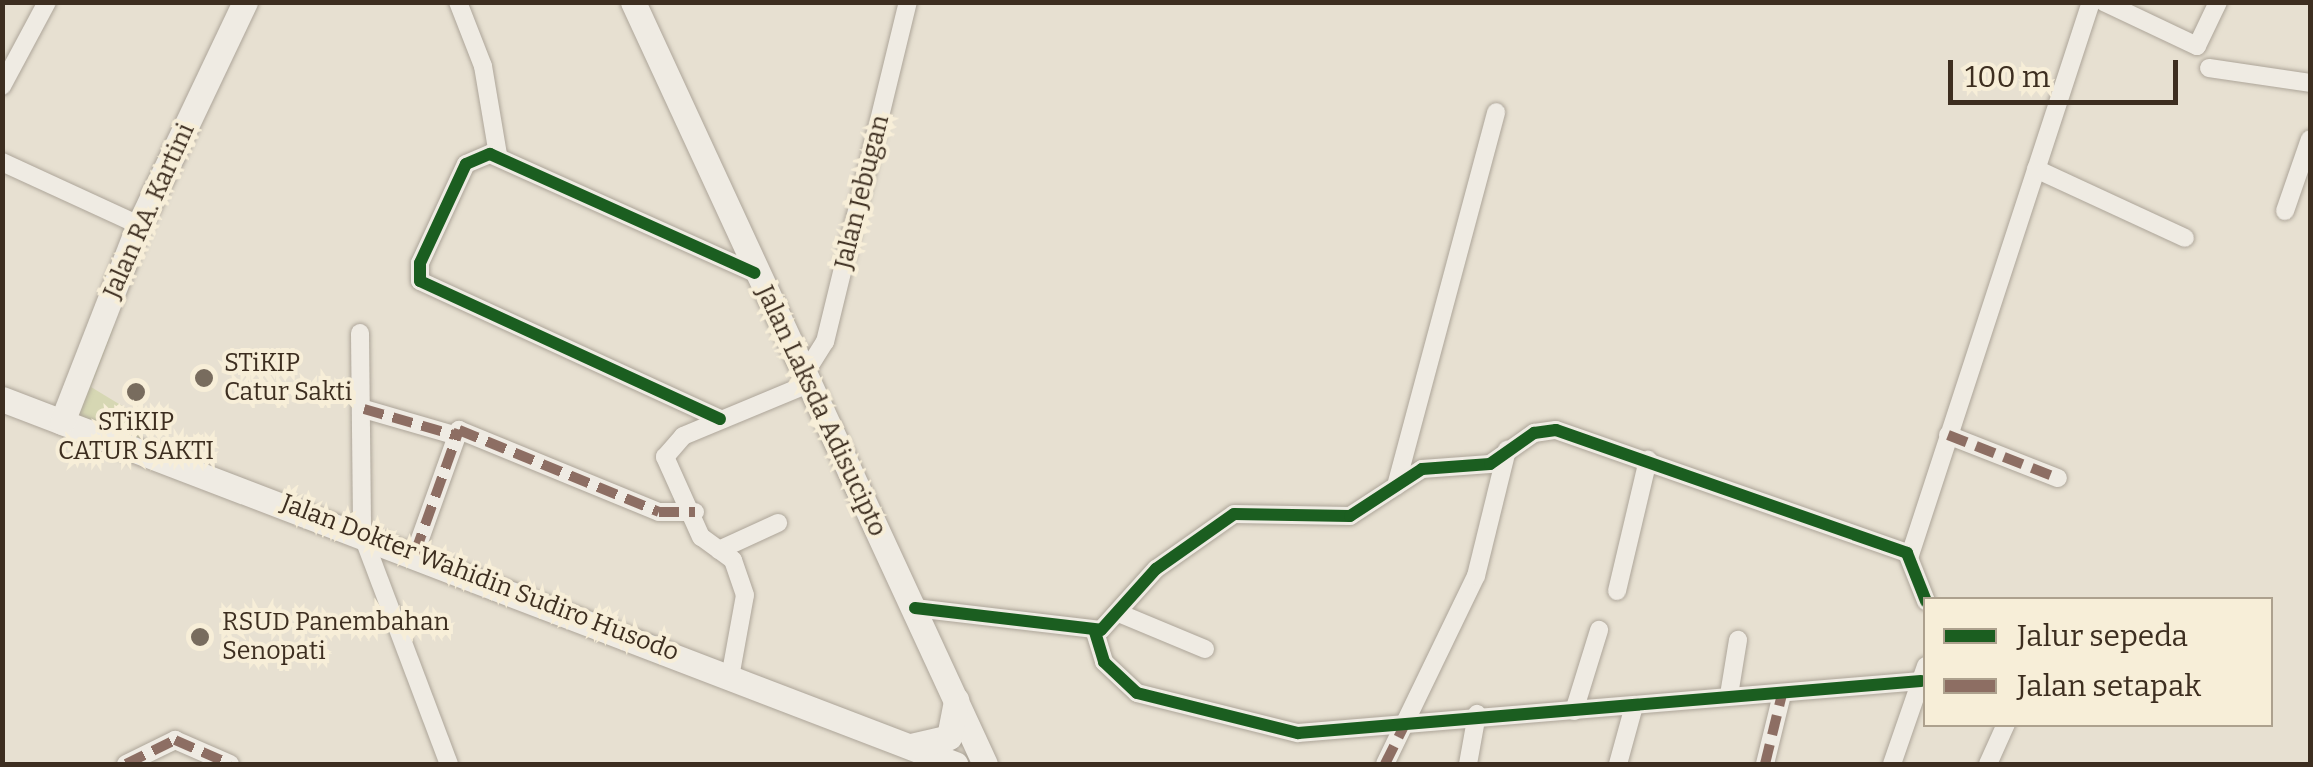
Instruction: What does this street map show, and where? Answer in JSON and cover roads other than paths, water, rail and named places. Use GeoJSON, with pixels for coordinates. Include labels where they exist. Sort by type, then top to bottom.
{"type":"FeatureCollection","features":[{"type":"Feature","properties":{"kind":"main road","name":"Jalan RA. Kartini"},"geometry":{"type":"LineString","coordinates":[[62,422],[139,226],[245,2]]}},
{"type":"Feature","properties":{"kind":"main road","name":"Jalan Laksda Adisucipto"},"geometry":{"type":"LineString","coordinates":[[634,2],[986,764]]}},
{"type":"Feature","properties":{"kind":"main road","name":"Jalan Dokter Wahidin Sudiro Husodo"},"geometry":{"type":"LineString","coordinates":[[2,399],[731,672],[955,764]]}},
{"type":"Feature","properties":{"kind":"main road"},"geometry":{"type":"LineString","coordinates":[[912,746],[949,737],[956,700]]}},
{"type":"Feature","properties":{"kind":"street"},"geometry":{"type":"LineString","coordinates":[[2,86],[47,2]]}},
{"type":"Feature","properties":{"kind":"street"},"geometry":{"type":"LineString","coordinates":[[458,2],[483,66],[498,155]]}},
{"type":"Feature","properties":{"kind":"street","name":"Jalan Jebugan"},"geometry":{"type":"LineString","coordinates":[[806,380],[825,342],[908,2]]}},
{"type":"Feature","properties":{"kind":"street"},"geometry":{"type":"LineString","coordinates":[[1925,597],[1910,555],[2091,2]]}},
{"type":"Feature","properties":{"kind":"street"},"geometry":{"type":"LineString","coordinates":[[2104,2],[2197,46],[2218,2]]}},
{"type":"Feature","properties":{"kind":"street"},"geometry":{"type":"LineString","coordinates":[[2209,68],[2310,83]]}},
{"type":"Feature","properties":{"kind":"street"},"geometry":{"type":"LineString","coordinates":[[1396,486],[1496,112]]}},
{"type":"Feature","properties":{"kind":"street"},"geometry":{"type":"LineString","coordinates":[[2285,211],[2310,140]]}},
{"type":"Feature","properties":{"kind":"street"},"geometry":{"type":"LineString","coordinates":[[720,419],[417,278],[466,164],[498,155],[756,273]]}},
{"type":"Feature","properties":{"kind":"street"},"geometry":{"type":"LineString","coordinates":[[2,162],[139,226]]}},
{"type":"Feature","properties":{"kind":"street"},"geometry":{"type":"LineString","coordinates":[[2036,169],[2184,238]]}},
{"type":"Feature","properties":{"kind":"street"},"geometry":{"type":"LineString","coordinates":[[360,333],[364,410],[362,534],[450,764]]}},
{"type":"Feature","properties":{"kind":"street"},"geometry":{"type":"LineString","coordinates":[[731,672],[747,608],[734,560],[701,537],[695,512],[665,457],[674,441],[806,380]]}},
{"type":"Feature","properties":{"kind":"street"},"geometry":{"type":"LineString","coordinates":[[364,410],[454,436],[469,432],[659,512],[695,512]]}},
{"type":"Feature","properties":{"kind":"street"},"geometry":{"type":"LineString","coordinates":[[915,608],[1095,632],[1121,614],[1156,569],[1234,514],[1267,508],[1341,518],[1422,469],[1490,464],[1507,450],[1556,430],[1910,555]]}},
{"type":"Feature","properties":{"kind":"street"},"geometry":{"type":"LineString","coordinates":[[415,553],[454,436]]}},
{"type":"Feature","properties":{"kind":"street"},"geometry":{"type":"LineString","coordinates":[[1948,436],[2058,478]]}},
{"type":"Feature","properties":{"kind":"street"},"geometry":{"type":"LineString","coordinates":[[1386,764],[1476,576],[1507,450]]}},
{"type":"Feature","properties":{"kind":"street"},"geometry":{"type":"LineString","coordinates":[[1616,591],[1648,460]]}},
{"type":"Feature","properties":{"kind":"street"},"geometry":{"type":"LineString","coordinates":[[719,550],[778,523]]}},
{"type":"Feature","properties":{"kind":"street"},"geometry":{"type":"LineString","coordinates":[[1121,614],[1204,649]]}},
{"type":"Feature","properties":{"kind":"street"},"geometry":{"type":"LineString","coordinates":[[1574,711],[1600,630]]}},
{"type":"Feature","properties":{"kind":"street"},"geometry":{"type":"LineString","coordinates":[[1095,632],[1117,678],[1188,711],[1298,734],[1477,714],[1574,711],[1730,694],[1782,694],[1923,674],[1892,764]]}},
{"type":"Feature","properties":{"kind":"street"},"geometry":{"type":"LineString","coordinates":[[1730,694],[1738,640]]}},
{"type":"Feature","properties":{"kind":"street"},"geometry":{"type":"LineString","coordinates":[[1765,764],[1782,694]]}},
{"type":"Feature","properties":{"kind":"street"},"geometry":{"type":"LineString","coordinates":[[1618,764],[1634,706]]}},
{"type":"Feature","properties":{"kind":"street"},"geometry":{"type":"LineString","coordinates":[[1468,764],[1477,714]]}},
{"type":"Feature","properties":{"kind":"street"},"geometry":{"type":"LineString","coordinates":[[1988,764],[2005,727]]}},
{"type":"Feature","properties":{"kind":"street"},"geometry":{"type":"LineString","coordinates":[[126,764],[175,740],[230,764]]}},
{"type":"Feature","properties":{"kind":"place","name":"STiKIP Catur Sakti"},"geometry":{"type":"Point","coordinates":[204,378]}},
{"type":"Feature","properties":{"kind":"place","name":"STiKIP CATUR SAKTI"},"geometry":{"type":"Point","coordinates":[136,392]}},
{"type":"Feature","properties":{"kind":"place","name":"RSUD Panembahan Senopati"},"geometry":{"type":"Point","coordinates":[200,637]}}]}
